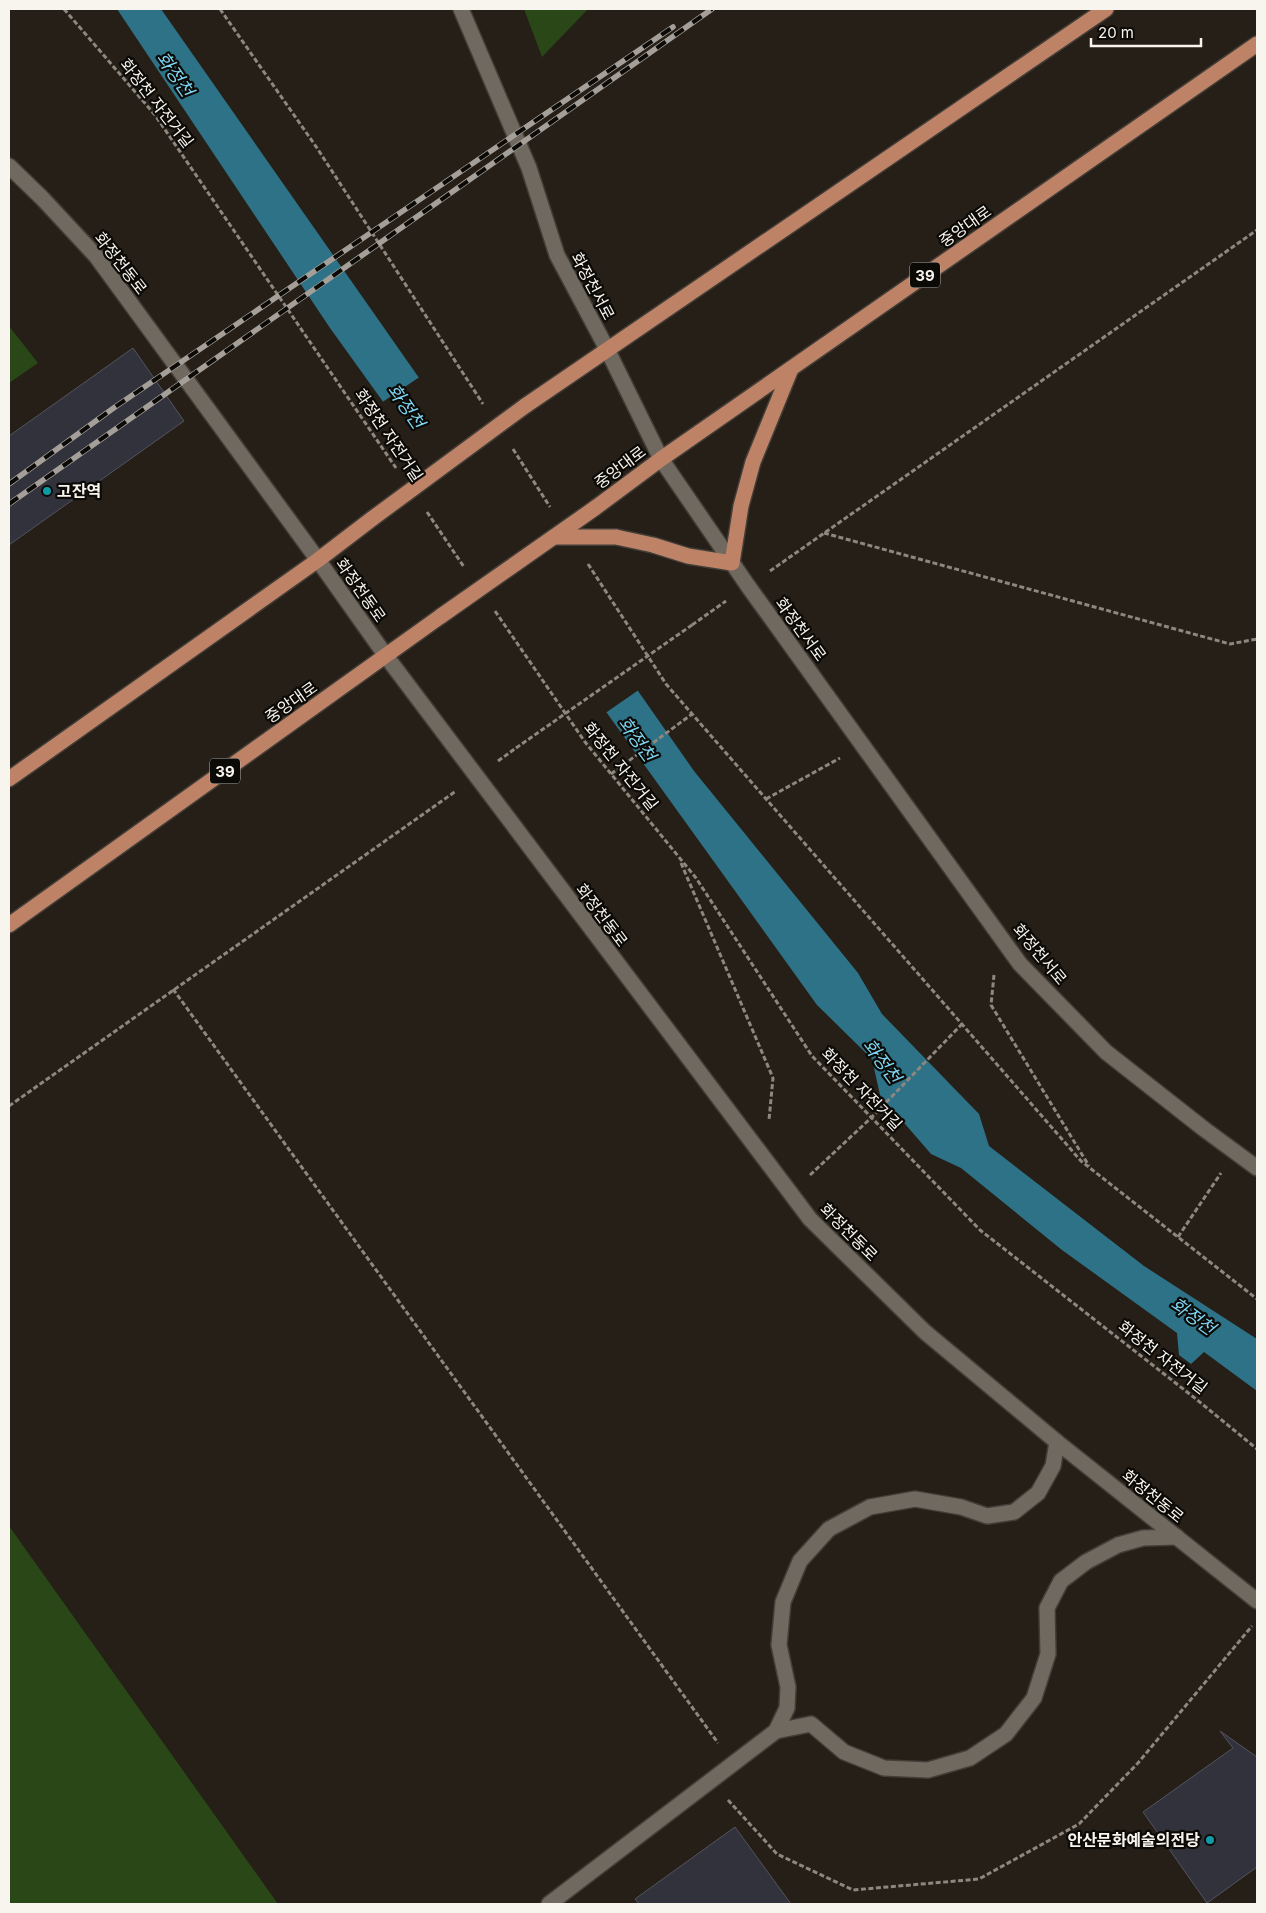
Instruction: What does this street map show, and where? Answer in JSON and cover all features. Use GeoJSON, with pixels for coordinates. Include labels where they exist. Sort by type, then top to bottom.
{"type":"FeatureCollection","features":[{"type":"Feature","properties":{"kind":"main road"},"geometry":{"type":"LineString","coordinates":[[9,779],[318,560],[525,406],[1106,9]]}},
{"type":"Feature","properties":{"kind":"main road","name":"중앙대로"},"geometry":{"type":"LineString","coordinates":[[9,925],[661,459],[1257,44]]}},
{"type":"Feature","properties":{"kind":"main road"},"geometry":{"type":"LineString","coordinates":[[554,537],[616,537],[653,545],[688,556],[732,563],[741,506],[753,462],[791,369]]}},
{"type":"Feature","properties":{"kind":"street","name":"화정천서로"},"geometry":{"type":"LineString","coordinates":[[461,9],[529,168],[557,255],[607,349],[661,459],[732,563],[1020,964],[1106,1052],[1257,1168]]}},
{"type":"Feature","properties":{"kind":"street","name":"화정천동로"},"geometry":{"type":"LineString","coordinates":[[9,166],[43,199],[96,256],[475,777],[810,1219],[925,1332],[1057,1442],[1257,1601]]}},
{"type":"Feature","properties":{"kind":"street"},"geometry":{"type":"LineString","coordinates":[[549,1904],[776,1730],[787,1708],[788,1687],[779,1645],[782,1602],[800,1561],[829,1529],[870,1507],[915,1500],[961,1508],[987,1516],[1014,1512],[1038,1493],[1053,1466],[1057,1442]]}},
{"type":"Feature","properties":{"kind":"street"},"geometry":{"type":"LineString","coordinates":[[776,1730],[811,1724],[844,1752],[884,1768],[928,1770],[970,1758],[1006,1734],[1034,1698],[1048,1654],[1047,1608],[1061,1581],[1086,1562],[1118,1545],[1143,1538],[1177,1537]]}},
{"type":"Feature","properties":{"kind":"path","name":"화정천 자전거길"},"geometry":{"type":"LineString","coordinates":[[64,9],[155,115],[400,474]]}},
{"type":"Feature","properties":{"kind":"path"},"geometry":{"type":"LineString","coordinates":[[220,9],[317,148],[486,408]]}},
{"type":"Feature","properties":{"kind":"path"},"geometry":{"type":"LineString","coordinates":[[9,1106],[516,748],[1257,230]]}},
{"type":"Feature","properties":{"kind":"path"},"geometry":{"type":"LineString","coordinates":[[508,441],[551,508]]}},
{"type":"Feature","properties":{"kind":"path","name":"화정천 자전거길"},"geometry":{"type":"LineString","coordinates":[[423,506],[467,571]]}},
{"type":"Feature","properties":{"kind":"path"},"geometry":{"type":"LineString","coordinates":[[824,533],[1230,644],[1257,639]]}},
{"type":"Feature","properties":{"kind":"path"},"geometry":{"type":"LineString","coordinates":[[584,558],[666,684],[1081,1161],[1257,1299]]}},
{"type":"Feature","properties":{"kind":"path","name":"화정천 자전거길"},"geometry":{"type":"LineString","coordinates":[[490,604],[585,742],[701,886],[812,1056],[980,1230],[1257,1449]]}},
{"type":"Feature","properties":{"kind":"path"},"geometry":{"type":"LineString","coordinates":[[611,774],[692,714]]}},
{"type":"Feature","properties":{"kind":"path"},"geometry":{"type":"LineString","coordinates":[[766,799],[863,746]]}},
{"type":"Feature","properties":{"kind":"path"},"geometry":{"type":"LineString","coordinates":[[679,857],[772,1078],[766,1162]]}},
{"type":"Feature","properties":{"kind":"path"},"geometry":{"type":"LineString","coordinates":[[998,932],[991,1005],[1091,1168]]}},
{"type":"Feature","properties":{"kind":"path"},"geometry":{"type":"LineString","coordinates":[[173,989],[733,1764]]}},
{"type":"Feature","properties":{"kind":"path"},"geometry":{"type":"LineString","coordinates":[[791,1193],[872,1117],[962,1024]]}},
{"type":"Feature","properties":{"kind":"path"},"geometry":{"type":"LineString","coordinates":[[1178,1237],[1235,1152]]}},
{"type":"Feature","properties":{"kind":"path"},"geometry":{"type":"LineString","coordinates":[[710,1781],[777,1854],[853,1890],[979,1879],[1079,1824],[1138,1763],[1257,1619]]}},
{"type":"Feature","properties":{"kind":"green space"},"geometry":{"type":"Polygon","coordinates":[[[524,9],[588,9],[542,57],[524,9]]]}},
{"type":"Feature","properties":{"kind":"green space"},"geometry":{"type":"Polygon","coordinates":[[[9,326],[38,363],[9,383],[9,326]]]}},
{"type":"Feature","properties":{"kind":"green space"},"geometry":{"type":"Polygon","coordinates":[[[9,1526],[278,1904],[9,1904],[9,1526]]]}},
{"type":"Feature","properties":{"kind":"water","name":"화정천"},"geometry":{"type":"Polygon","coordinates":[[[117,9],[161,9],[694,771],[858,973],[882,1014],[979,1114],[989,1146],[1144,1266],[1257,1339],[1257,1391],[1204,1352],[1191,1364],[1179,1355],[1177,1333],[1062,1250],[961,1168],[931,1154],[880,1095],[872,1059],[817,1005],[330,328],[117,9]]]}},
{"type":"Feature","properties":{"kind":"pier"},"geometry":{"type":"Polygon","coordinates":[[[421,376],[640,689],[604,714],[381,403],[421,376]]]}},
{"type":"Feature","properties":{"kind":"building","name":"고잔역"},"geometry":{"type":"Polygon","coordinates":[[[133,348],[184,421],[9,545],[9,436],[133,348]]]}},
{"type":"Feature","properties":{"kind":"building","name":"안산문화예술의전당"},"geometry":{"type":"Polygon","coordinates":[[[1220,1731],[1257,1757],[1257,1867],[1207,1903],[1143,1812],[1233,1748],[1220,1731]]]}},
{"type":"Feature","properties":{"kind":"building"},"geometry":{"type":"Polygon","coordinates":[[[735,1827],[791,1904],[639,1904],[635,1899],[735,1827]]]}},
{"type":"Feature","properties":{"kind":"railway"},"geometry":{"type":"LineString","coordinates":[[9,504],[712,9]]}},
{"type":"Feature","properties":{"kind":"railway"},"geometry":{"type":"LineString","coordinates":[[9,484],[115,407],[673,27]]}},
{"type":"Feature","properties":{"kind":"place","name":"고잔역"},"geometry":{"type":"Point","coordinates":[47,491]}},
{"type":"Feature","properties":{"kind":"place","name":"안산문화예술의전당"},"geometry":{"type":"Point","coordinates":[1210,1840]}}]}
